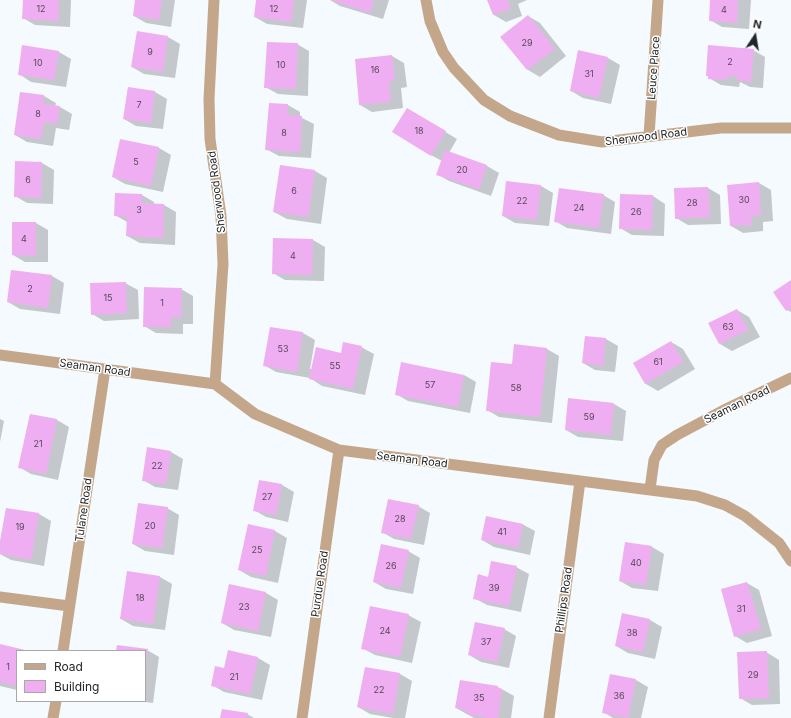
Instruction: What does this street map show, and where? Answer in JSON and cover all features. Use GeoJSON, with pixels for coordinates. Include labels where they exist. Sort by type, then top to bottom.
{"type":"FeatureCollection","features":[{"type":"Feature","properties":{"kind":"street","name":"Sherwood Road"},"geometry":{"type":"LineString","coordinates":[[214,0],[209,99],[210,131],[221,216],[223,264],[214,384]]}},
{"type":"Feature","properties":{"kind":"street","name":"Sherwood Road"},"geometry":{"type":"LineString","coordinates":[[426,0],[430,21],[443,52],[454,68],[484,100],[510,116],[560,135],[602,142],[617,142],[649,136],[721,128],[791,128]]}},
{"type":"Feature","properties":{"kind":"street","name":"Leuce Place"},"geometry":{"type":"LineString","coordinates":[[649,136],[658,0]]}},
{"type":"Feature","properties":{"kind":"street","name":"Seaman Road"},"geometry":{"type":"LineString","coordinates":[[0,355],[214,384],[255,414],[339,450],[650,489],[654,460],[662,445],[677,435],[724,410],[791,378]]}},
{"type":"Feature","properties":{"kind":"street","name":"Tulane Road"},"geometry":{"type":"LineString","coordinates":[[63,650],[105,369]]}},
{"type":"Feature","properties":{"kind":"street","name":"Purdue Road"},"geometry":{"type":"LineString","coordinates":[[302,718],[339,450]]}},
{"type":"Feature","properties":{"kind":"street","name":"Phillips Road"},"geometry":{"type":"LineString","coordinates":[[549,718],[580,481]]}},
{"type":"Feature","properties":{"kind":"street"},"geometry":{"type":"LineString","coordinates":[[650,489],[697,496],[725,505],[746,516],[779,543],[791,561]]}},
{"type":"Feature","properties":{"kind":"street"},"geometry":{"type":"LineString","coordinates":[[0,597],[69,606]]}},
{"type":"Feature","properties":{"kind":"street"},"geometry":{"type":"LineString","coordinates":[[53,718],[56,702]]}},
{"type":"Feature","properties":{"kind":"building"},"geometry":{"type":"Polygon","coordinates":[[[23,0],[59,0],[58,21],[22,19],[23,0]]]}},
{"type":"Feature","properties":{"kind":"building"},"geometry":{"type":"Polygon","coordinates":[[[135,0],[162,0],[159,20],[133,16],[135,0]]]}},
{"type":"Feature","properties":{"kind":"building"},"geometry":{"type":"Polygon","coordinates":[[[256,0],[294,0],[291,22],[254,17],[256,0]]]}},
{"type":"Feature","properties":{"kind":"building"},"geometry":{"type":"Polygon","coordinates":[[[331,0],[374,0],[370,13],[331,0]]]}},
{"type":"Feature","properties":{"kind":"building"},"geometry":{"type":"Polygon","coordinates":[[[487,0],[507,0],[511,9],[493,15],[487,0]]]}},
{"type":"Feature","properties":{"kind":"building"},"geometry":{"type":"Polygon","coordinates":[[[710,0],[738,0],[737,23],[709,21],[710,0]]]}},
{"type":"Feature","properties":{"kind":"building"},"geometry":{"type":"Polygon","coordinates":[[[528,15],[555,49],[527,70],[500,37],[528,15]]]}},
{"type":"Feature","properties":{"kind":"building"},"geometry":{"type":"Polygon","coordinates":[[[137,31],[168,36],[163,72],[131,67],[137,31]]]}},
{"type":"Feature","properties":{"kind":"building"},"geometry":{"type":"Polygon","coordinates":[[[267,42],[298,43],[296,89],[264,88],[267,42]]]}},
{"type":"Feature","properties":{"kind":"building"},"geometry":{"type":"Polygon","coordinates":[[[22,45],[59,51],[54,80],[18,75],[22,45]]]}},
{"type":"Feature","properties":{"kind":"building"},"geometry":{"type":"Polygon","coordinates":[[[708,45],[754,49],[751,82],[737,80],[737,76],[728,76],[727,80],[708,79],[708,76],[706,76],[708,45]]]}},
{"type":"Feature","properties":{"kind":"building"},"geometry":{"type":"Polygon","coordinates":[[[578,50],[608,57],[599,98],[570,91],[578,50]]]}},
{"type":"Feature","properties":{"kind":"building"},"geometry":{"type":"Polygon","coordinates":[[[392,55],[395,81],[389,81],[391,102],[359,105],[355,59],[392,55]]]}},
{"type":"Feature","properties":{"kind":"building"},"geometry":{"type":"Polygon","coordinates":[[[128,87],[155,91],[151,123],[123,119],[128,87]]]}},
{"type":"Feature","properties":{"kind":"building"},"geometry":{"type":"Polygon","coordinates":[[[20,92],[44,95],[43,104],[60,106],[57,124],[44,122],[41,139],[14,135],[20,92]]]}},
{"type":"Feature","properties":{"kind":"building"},"geometry":{"type":"Polygon","coordinates":[[[269,103],[288,104],[287,115],[302,116],[300,152],[265,150],[269,103]]]}},
{"type":"Feature","properties":{"kind":"building"},"geometry":{"type":"Polygon","coordinates":[[[407,108],[446,131],[431,156],[392,132],[407,108]]]}},
{"type":"Feature","properties":{"kind":"building"},"geometry":{"type":"Polygon","coordinates":[[[120,139],[159,147],[151,186],[112,177],[120,139]]]}},
{"type":"Feature","properties":{"kind":"building"},"geometry":{"type":"Polygon","coordinates":[[[445,150],[487,165],[479,189],[436,175],[445,150]]]}},
{"type":"Feature","properties":{"kind":"building"},"geometry":{"type":"Polygon","coordinates":[[[15,161],[42,162],[41,198],[14,197],[15,161]]]}},
{"type":"Feature","properties":{"kind":"building"},"geometry":{"type":"Polygon","coordinates":[[[280,165],[315,170],[308,217],[273,212],[280,165]]]}},
{"type":"Feature","properties":{"kind":"building"},"geometry":{"type":"Polygon","coordinates":[[[506,181],[541,185],[537,220],[502,216],[506,181]]]}},
{"type":"Feature","properties":{"kind":"building"},"geometry":{"type":"Polygon","coordinates":[[[759,182],[761,215],[751,216],[752,225],[730,226],[727,185],[759,182]]]}},
{"type":"Feature","properties":{"kind":"building"},"geometry":{"type":"Polygon","coordinates":[[[708,187],[710,217],[675,219],[674,188],[708,187]]]}},
{"type":"Feature","properties":{"kind":"building"},"geometry":{"type":"Polygon","coordinates":[[[559,188],[604,194],[599,228],[554,222],[559,188]]]}},
{"type":"Feature","properties":{"kind":"building"},"geometry":{"type":"Polygon","coordinates":[[[115,193],[142,194],[142,203],[164,204],[163,238],[126,236],[127,217],[114,216],[115,193]]]}},
{"type":"Feature","properties":{"kind":"building"},"geometry":{"type":"Polygon","coordinates":[[[620,194],[653,195],[652,230],[619,229],[620,194]]]}},
{"type":"Feature","properties":{"kind":"building"},"geometry":{"type":"Polygon","coordinates":[[[12,222],[36,222],[36,256],[12,255],[12,222]]]}},
{"type":"Feature","properties":{"kind":"building"},"geometry":{"type":"Polygon","coordinates":[[[273,238],[313,239],[312,275],[272,274],[273,238]]]}},
{"type":"Feature","properties":{"kind":"building"},"geometry":{"type":"Polygon","coordinates":[[[11,270],[52,275],[48,308],[7,302],[11,270]]]}},
{"type":"Feature","properties":{"kind":"building"},"geometry":{"type":"Polygon","coordinates":[[[791,280],[791,308],[786,311],[773,292],[791,280]]]}},
{"type":"Feature","properties":{"kind":"building"},"geometry":{"type":"Polygon","coordinates":[[[126,282],[127,313],[91,315],[90,283],[126,282]]]}},
{"type":"Feature","properties":{"kind":"building"},"geometry":{"type":"Polygon","coordinates":[[[144,287],[182,288],[181,318],[171,317],[171,327],[143,327],[144,287]]]}},
{"type":"Feature","properties":{"kind":"building"},"geometry":{"type":"Polygon","coordinates":[[[737,309],[748,330],[719,344],[708,323],[737,309]]]}},
{"type":"Feature","properties":{"kind":"building"},"geometry":{"type":"Polygon","coordinates":[[[270,327],[303,332],[297,372],[263,366],[270,327]]]}},
{"type":"Feature","properties":{"kind":"building"},"geometry":{"type":"Polygon","coordinates":[[[585,336],[606,338],[603,366],[582,363],[585,336]]]}},
{"type":"Feature","properties":{"kind":"building"},"geometry":{"type":"Polygon","coordinates":[[[671,341],[683,362],[645,384],[633,363],[671,341]]]}},
{"type":"Feature","properties":{"kind":"building"},"geometry":{"type":"Polygon","coordinates":[[[343,342],[362,346],[353,389],[309,379],[316,347],[341,353],[343,342]]]}},
{"type":"Feature","properties":{"kind":"building"},"geometry":{"type":"Polygon","coordinates":[[[514,344],[547,348],[540,417],[486,411],[491,362],[512,364],[514,344]]]}},
{"type":"Feature","properties":{"kind":"building"},"geometry":{"type":"Polygon","coordinates":[[[401,362],[464,375],[458,407],[395,395],[401,362]]]}},
{"type":"Feature","properties":{"kind":"building"},"geometry":{"type":"Polygon","coordinates":[[[568,398],[614,403],[611,435],[565,430],[568,398]]]}},
{"type":"Feature","properties":{"kind":"building"},"geometry":{"type":"Polygon","coordinates":[[[30,414],[57,419],[46,474],[18,468],[30,414]]]}},
{"type":"Feature","properties":{"kind":"building"},"geometry":{"type":"Polygon","coordinates":[[[147,447],[171,451],[166,484],[142,481],[147,447]]]}},
{"type":"Feature","properties":{"kind":"building"},"geometry":{"type":"Polygon","coordinates":[[[259,480],[282,484],[276,515],[253,511],[259,480]]]}},
{"type":"Feature","properties":{"kind":"building"},"geometry":{"type":"Polygon","coordinates":[[[388,499],[419,505],[411,539],[381,533],[388,499]]]}},
{"type":"Feature","properties":{"kind":"building"},"geometry":{"type":"Polygon","coordinates":[[[138,503],[168,507],[162,548],[132,544],[138,503]]]}},
{"type":"Feature","properties":{"kind":"building"},"geometry":{"type":"Polygon","coordinates":[[[6,508],[39,513],[31,560],[0,554],[0,541],[6,508]]]}},
{"type":"Feature","properties":{"kind":"building"},"geometry":{"type":"Polygon","coordinates":[[[486,516],[523,524],[518,548],[481,540],[486,516]]]}},
{"type":"Feature","properties":{"kind":"building"},"geometry":{"type":"Polygon","coordinates":[[[248,524],[275,530],[266,576],[238,570],[248,524]]]}},
{"type":"Feature","properties":{"kind":"building"},"geometry":{"type":"Polygon","coordinates":[[[625,542],[652,546],[646,585],[619,581],[625,542]]]}},
{"type":"Feature","properties":{"kind":"building"},"geometry":{"type":"Polygon","coordinates":[[[381,544],[409,550],[401,588],[373,582],[381,544]]]}},
{"type":"Feature","properties":{"kind":"building"},"geometry":{"type":"Polygon","coordinates":[[[491,561],[517,566],[509,606],[473,599],[478,574],[488,577],[491,561]]]}},
{"type":"Feature","properties":{"kind":"building"},"geometry":{"type":"Polygon","coordinates":[[[127,571],[160,576],[153,624],[120,619],[127,571]]]}},
{"type":"Feature","properties":{"kind":"building"},"geometry":{"type":"Polygon","coordinates":[[[747,582],[761,629],[734,637],[721,589],[747,582]]]}},
{"type":"Feature","properties":{"kind":"building"},"geometry":{"type":"Polygon","coordinates":[[[229,584],[266,592],[258,631],[221,623],[229,584]]]}},
{"type":"Feature","properties":{"kind":"building"},"geometry":{"type":"Polygon","coordinates":[[[370,606],[409,614],[400,657],[361,649],[370,606]]]}},
{"type":"Feature","properties":{"kind":"building"},"geometry":{"type":"Polygon","coordinates":[[[622,613],[650,619],[643,652],[615,646],[622,613]]]}},
{"type":"Feature","properties":{"kind":"building"},"geometry":{"type":"Polygon","coordinates":[[[475,622],[505,628],[497,662],[468,655],[475,622]]]}},
{"type":"Feature","properties":{"kind":"building"},"geometry":{"type":"Polygon","coordinates":[[[0,644],[25,650],[16,650],[16,686],[0,682],[0,644]]]}},
{"type":"Feature","properties":{"kind":"building"},"geometry":{"type":"Polygon","coordinates":[[[117,645],[148,649],[146,661],[146,650],[116,650],[117,645]]]}},
{"type":"Feature","properties":{"kind":"building"},"geometry":{"type":"Polygon","coordinates":[[[228,650],[258,657],[250,694],[211,686],[215,666],[224,668],[228,650]]]}},
{"type":"Feature","properties":{"kind":"building"},"geometry":{"type":"Polygon","coordinates":[[[767,651],[769,698],[739,699],[737,652],[767,651]]]}},
{"type":"Feature","properties":{"kind":"building"},"geometry":{"type":"Polygon","coordinates":[[[365,667],[400,673],[393,714],[357,707],[365,667]]]}},
{"type":"Feature","properties":{"kind":"building"},"geometry":{"type":"Polygon","coordinates":[[[610,674],[636,679],[628,718],[602,713],[610,674]]]}},
{"type":"Feature","properties":{"kind":"building"},"geometry":{"type":"Polygon","coordinates":[[[460,680],[498,686],[498,688],[502,689],[498,718],[488,718],[466,714],[466,710],[455,708],[460,680]]]}},
{"type":"Feature","properties":{"kind":"building"},"geometry":{"type":"Polygon","coordinates":[[[222,709],[248,713],[247,718],[220,718],[222,709]]]}}]}
